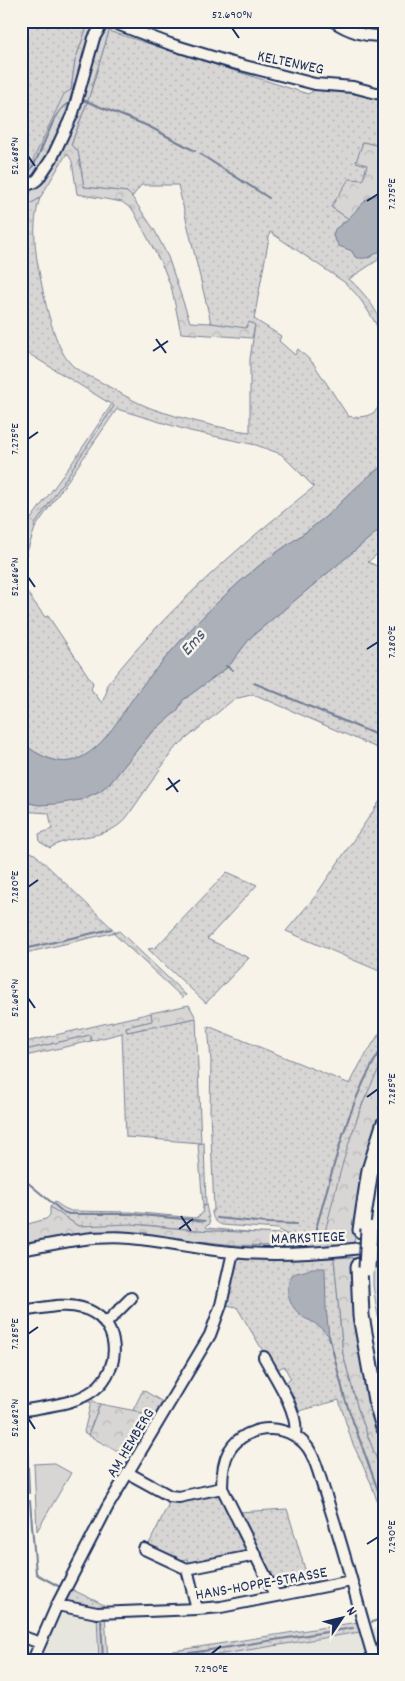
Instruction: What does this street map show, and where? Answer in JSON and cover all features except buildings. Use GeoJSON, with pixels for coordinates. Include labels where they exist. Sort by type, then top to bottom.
{"type":"FeatureCollection","features":[{"type":"Feature","properties":{"kind":"highway"},"geometry":{"type":"LineString","coordinates":[[384,1125],[370,1170],[361,1316],[376,1400],[384,1427]]}},
{"type":"Feature","properties":{"kind":"highway"},"geometry":{"type":"LineString","coordinates":[[365,1229],[384,1154]]}},
{"type":"Feature","properties":{"kind":"highway"},"geometry":{"type":"LineString","coordinates":[[363,1267],[374,1355],[384,1396]]}},
{"type":"Feature","properties":{"kind":"street"},"geometry":{"type":"LineString","coordinates":[[21,186],[33,183],[38,179],[52,158],[73,113],[94,38],[104,21]]}},
{"type":"Feature","properties":{"kind":"street","name":"KELTENWEG"},"geometry":{"type":"LineString","coordinates":[[109,21],[170,44],[229,62],[315,84],[353,87],[384,95]]}},
{"type":"Feature","properties":{"kind":"street"},"geometry":{"type":"LineString","coordinates":[[333,21],[352,31],[369,35],[384,34]]}},
{"type":"Feature","properties":{"kind":"street","name":"MARKSTIEGE"},"geometry":{"type":"LineString","coordinates":[[21,1250],[74,1240],[112,1238],[130,1238],[233,1252],[322,1254],[384,1245]]}},
{"type":"Feature","properties":{"kind":"street","name":"AM HEMBERG"},"geometry":{"type":"LineString","coordinates":[[34,1660],[57,1605],[108,1506],[210,1335],[224,1297],[233,1252]]}},
{"type":"Feature","properties":{"kind":"street"},"geometry":{"type":"LineString","coordinates":[[105,1324],[131,1298]]}},
{"type":"Feature","properties":{"kind":"street"},"geometry":{"type":"LineString","coordinates":[[21,1311],[68,1305],[87,1309],[105,1324],[115,1350],[114,1360],[109,1372],[94,1389],[77,1399],[21,1411]]}},
{"type":"Feature","properties":{"kind":"street"},"geometry":{"type":"LineString","coordinates":[[264,1357],[293,1412],[297,1425],[295,1434]]}},
{"type":"Feature","properties":{"kind":"street"},"geometry":{"type":"LineString","coordinates":[[276,1595],[222,1488],[224,1464],[229,1451],[238,1441],[250,1433],[280,1429],[295,1434],[311,1452],[335,1520],[373,1656]]}},
{"type":"Feature","properties":{"kind":"street"},"geometry":{"type":"LineString","coordinates":[[128,1473],[170,1496],[180,1497],[222,1488]]}},
{"type":"Feature","properties":{"kind":"street"},"geometry":{"type":"LineString","coordinates":[[144,1549],[187,1569],[256,1555]]}},
{"type":"Feature","properties":{"kind":"street"},"geometry":{"type":"LineString","coordinates":[[187,1569],[197,1609]]}},
{"type":"Feature","properties":{"kind":"street","name":"HANS-HOPPE-STRASSE"},"geometry":{"type":"LineString","coordinates":[[57,1605],[97,1612],[197,1609],[221,1607],[351,1581]]}},
{"type":"Feature","properties":{"kind":"street"},"geometry":{"type":"LineString","coordinates":[[21,1636],[40,1643]]}},
{"type":"Feature","properties":{"kind":"shaded area"},"geometry":{"type":"Polygon","coordinates":[[[66,1612],[97,1615],[99,1660],[42,1660],[58,1617],[66,1612]]]}},
{"type":"Feature","properties":{"kind":"shaded area"},"geometry":{"type":"Polygon","coordinates":[[[384,1625],[384,1660],[379,1660],[370,1630],[384,1625]]]}},
{"type":"Feature","properties":{"kind":"shaded area"},"geometry":{"type":"Polygon","coordinates":[[[360,1632],[367,1660],[206,1660],[206,1656],[360,1632]]]}},
{"type":"Feature","properties":{"kind":"green space"},"geometry":{"type":"Polygon","coordinates":[[[21,21],[89,21],[75,61],[71,90],[33,183],[21,186],[21,33],[24,28],[21,26],[21,21]]]}},
{"type":"Feature","properties":{"kind":"green space"},"geometry":{"type":"Polygon","coordinates":[[[89,21],[105,21],[109,31],[89,97],[71,145],[78,151],[84,187],[127,192],[132,197],[155,231],[168,257],[190,322],[246,328],[249,322],[255,325],[252,338],[181,333],[172,290],[164,269],[133,210],[122,202],[77,194],[72,161],[67,153],[40,198],[28,205],[30,223],[21,225],[21,189],[26,194],[28,202],[33,183],[26,175],[64,94],[71,90],[75,61],[89,21]]]}},
{"type":"Feature","properties":{"kind":"green space"},"geometry":{"type":"Polygon","coordinates":[[[109,31],[308,94],[319,87],[354,90],[384,99],[384,147],[363,142],[357,162],[367,165],[363,180],[331,207],[349,219],[340,225],[333,236],[339,246],[369,258],[384,248],[384,256],[349,279],[361,291],[377,314],[381,322],[384,338],[356,294],[344,282],[270,232],[254,319],[281,336],[279,341],[295,355],[298,349],[313,363],[348,416],[361,417],[373,413],[384,399],[384,465],[361,483],[324,518],[260,565],[225,595],[193,627],[159,666],[98,746],[80,758],[64,762],[49,759],[21,742],[21,584],[45,617],[48,616],[93,683],[91,689],[102,703],[107,691],[106,686],[178,605],[258,532],[314,487],[281,454],[256,445],[190,431],[117,409],[35,528],[33,526],[114,406],[21,349],[21,225],[30,222],[28,205],[40,198],[35,229],[39,271],[55,336],[70,363],[83,373],[132,400],[153,409],[201,423],[250,432],[250,359],[255,325],[247,329],[211,323],[178,185],[141,185],[132,197],[127,192],[84,187],[78,152],[71,145],[89,97],[109,31]]]}},
{"type":"Feature","properties":{"kind":"green space"},"geometry":{"type":"Polygon","coordinates":[[[363,142],[384,147],[384,198],[377,195],[349,219],[331,207],[349,179],[363,180],[367,165],[356,162],[363,142]]]}},
{"type":"Feature","properties":{"kind":"green space"},"geometry":{"type":"Polygon","coordinates":[[[112,404],[114,406],[34,526],[35,528],[21,570],[21,514],[31,519],[112,404]]]}},
{"type":"Feature","properties":{"kind":"green space"},"geometry":{"type":"Polygon","coordinates":[[[384,526],[384,548],[368,562],[384,569],[384,751],[258,696],[251,695],[234,699],[174,749],[127,817],[119,825],[100,834],[70,840],[50,848],[40,842],[39,834],[52,829],[49,813],[21,811],[21,801],[39,805],[80,800],[100,791],[111,782],[150,734],[177,711],[183,700],[228,667],[251,637],[384,526]]]}},
{"type":"Feature","properties":{"kind":"green space"},"geometry":{"type":"Polygon","coordinates":[[[384,795],[384,973],[286,931],[314,898],[384,795]]]}},
{"type":"Feature","properties":{"kind":"green space"},"geometry":{"type":"Polygon","coordinates":[[[21,852],[31,852],[36,855],[116,932],[21,954],[21,947],[27,945],[21,913],[21,852]]]}},
{"type":"Feature","properties":{"kind":"green space"},"geometry":{"type":"Polygon","coordinates":[[[227,872],[257,885],[207,939],[249,958],[206,1003],[148,949],[155,948],[227,872]]]}},
{"type":"Feature","properties":{"kind":"green space"},"geometry":{"type":"Polygon","coordinates":[[[119,931],[186,995],[183,998],[114,934],[119,931]]]}},
{"type":"Feature","properties":{"kind":"green space"},"geometry":{"type":"Polygon","coordinates":[[[189,1005],[196,1018],[127,1032],[126,1027],[152,1021],[151,1013],[189,1005]]]}},
{"type":"Feature","properties":{"kind":"green space"},"geometry":{"type":"Polygon","coordinates":[[[151,1013],[153,1021],[126,1027],[127,1032],[196,1018],[201,1143],[126,1137],[122,1033],[91,1041],[90,1035],[21,1051],[21,1043],[151,1013]]]}},
{"type":"Feature","properties":{"kind":"green space"},"geometry":{"type":"Polygon","coordinates":[[[208,1026],[350,1084],[384,1026],[384,1060],[360,1109],[324,1237],[287,1235],[277,1229],[222,1225],[213,1218],[210,1111],[211,1061],[208,1026]]]}},
{"type":"Feature","properties":{"kind":"green space"},"geometry":{"type":"Polygon","coordinates":[[[90,1035],[91,1041],[21,1057],[21,1051],[90,1035]]]}},
{"type":"Feature","properties":{"kind":"green space"},"geometry":{"type":"Polygon","coordinates":[[[384,1060],[384,1113],[362,1188],[354,1243],[322,1247],[234,1245],[132,1234],[21,1245],[21,1226],[46,1219],[50,1215],[50,1207],[78,1226],[131,1224],[196,1230],[324,1236],[341,1168],[355,1124],[384,1060]]]}},
{"type":"Feature","properties":{"kind":"green space"},"geometry":{"type":"Polygon","coordinates":[[[204,1143],[206,1205],[203,1206],[198,1144],[204,1143]]]}},
{"type":"Feature","properties":{"kind":"green space"},"geometry":{"type":"Polygon","coordinates":[[[55,1202],[71,1211],[130,1212],[195,1218],[202,1214],[203,1206],[206,1205],[210,1224],[206,1226],[207,1228],[277,1235],[145,1225],[78,1226],[50,1207],[55,1202]]]}},
{"type":"Feature","properties":{"kind":"green space"},"geometry":{"type":"Polygon","coordinates":[[[381,1252],[384,1279],[384,1353],[373,1286],[373,1254],[381,1252]]]}},
{"type":"Feature","properties":{"kind":"green space"},"geometry":{"type":"Polygon","coordinates":[[[353,1257],[353,1281],[376,1414],[384,1440],[384,1479],[358,1409],[343,1354],[334,1258],[353,1257]]]}},
{"type":"Feature","properties":{"kind":"green space"},"geometry":{"type":"Polygon","coordinates":[[[244,1258],[334,1258],[343,1354],[358,1409],[384,1479],[384,1521],[371,1483],[352,1442],[339,1400],[296,1412],[284,1383],[291,1379],[284,1366],[275,1371],[238,1309],[227,1305],[237,1260],[244,1258]]]}},
{"type":"Feature","properties":{"kind":"green space"},"geometry":{"type":"Polygon","coordinates":[[[143,1390],[166,1404],[155,1422],[133,1410],[143,1390]]]}},
{"type":"Feature","properties":{"kind":"green space"},"geometry":{"type":"Polygon","coordinates":[[[86,1394],[96,1403],[100,1404],[88,1435],[84,1432],[91,1402],[67,1401],[86,1394]]]}},
{"type":"Feature","properties":{"kind":"green space"},"geometry":{"type":"Polygon","coordinates":[[[100,1404],[136,1411],[155,1422],[132,1460],[88,1435],[100,1404]]]}},
{"type":"Feature","properties":{"kind":"green space"},"geometry":{"type":"Polygon","coordinates":[[[53,1463],[71,1473],[37,1531],[34,1464],[53,1463]]]}},
{"type":"Feature","properties":{"kind":"green space"},"geometry":{"type":"Polygon","coordinates":[[[218,1493],[221,1495],[249,1552],[190,1566],[188,1559],[174,1561],[147,1548],[171,1499],[218,1493]]]}},
{"type":"Feature","properties":{"kind":"green space"},"geometry":{"type":"Polygon","coordinates":[[[287,1509],[310,1586],[282,1591],[278,1590],[238,1512],[287,1509]]]}},
{"type":"Feature","properties":{"kind":"green space"},"geometry":{"type":"Polygon","coordinates":[[[71,1589],[104,1605],[104,1610],[67,1603],[66,1599],[71,1589]]]}},
{"type":"Feature","properties":{"kind":"green space"},"geometry":{"type":"Polygon","coordinates":[[[97,1615],[105,1615],[108,1660],[99,1660],[97,1615]]]}},
{"type":"Feature","properties":{"kind":"green space"},"geometry":{"type":"Polygon","coordinates":[[[358,1622],[360,1632],[186,1660],[116,1660],[358,1622]]]}},
{"type":"Feature","properties":{"kind":"water"},"geometry":{"type":"Polygon","coordinates":[[[377,195],[384,198],[384,248],[367,258],[355,257],[352,251],[339,246],[333,236],[335,229],[345,222],[368,198],[377,195]]]}},
{"type":"Feature","properties":{"kind":"water","name":"Ems"},"geometry":{"type":"Polygon","coordinates":[[[384,465],[384,526],[251,637],[228,667],[183,700],[177,711],[150,734],[111,782],[100,791],[80,800],[39,805],[21,801],[21,742],[49,759],[57,761],[72,761],[90,752],[106,737],[139,690],[159,666],[217,603],[260,565],[324,518],[361,483],[384,465]]]}},
{"type":"Feature","properties":{"kind":"water"},"geometry":{"type":"Polygon","coordinates":[[[311,1268],[325,1268],[329,1336],[298,1313],[289,1298],[288,1287],[292,1275],[311,1268]]]}},
{"type":"Feature","properties":{"kind":"waterway"},"geometry":{"type":"LineString","coordinates":[[83,100],[148,126],[195,151]]}},
{"type":"Feature","properties":{"kind":"waterway"},"geometry":{"type":"LineString","coordinates":[[26,175],[32,168],[55,118],[67,104]]}},
{"type":"Feature","properties":{"kind":"waterway"},"geometry":{"type":"LineString","coordinates":[[200,154],[269,198]]}},
{"type":"Feature","properties":{"kind":"waterway"},"geometry":{"type":"LineString","coordinates":[[226,666],[233,670]]}},
{"type":"Feature","properties":{"kind":"waterway"},"geometry":{"type":"LineString","coordinates":[[254,683],[384,738]]}},
{"type":"Feature","properties":{"kind":"waterway"},"geometry":{"type":"LineString","coordinates":[[28,948],[111,929]]}},
{"type":"Feature","properties":{"kind":"waterway"},"geometry":{"type":"LineString","coordinates":[[317,1232],[317,1225],[344,1132],[361,1088],[384,1045]]}},
{"type":"Feature","properties":{"kind":"waterway"},"geometry":{"type":"LineString","coordinates":[[21,1177],[63,1212],[69,1214],[130,1214],[205,1221]]}},
{"type":"Feature","properties":{"kind":"waterway"},"geometry":{"type":"LineString","coordinates":[[217,1218],[296,1224]]}},
{"type":"Feature","properties":{"kind":"waterway"},"geometry":{"type":"LineString","coordinates":[[329,1336],[345,1399],[384,1507]]}},
{"type":"Feature","properties":{"kind":"waterway"},"geometry":{"type":"LineString","coordinates":[[25,1365],[25,1382]]}},
{"type":"Feature","properties":{"kind":"waterway"},"geometry":{"type":"LineString","coordinates":[[26,1419],[29,1493]]}},
{"type":"Feature","properties":{"kind":"waterway"},"geometry":{"type":"LineString","coordinates":[[30,1501],[36,1573],[60,1587]]}},
{"type":"Feature","properties":{"kind":"waterway"},"geometry":{"type":"LineString","coordinates":[[372,1622],[384,1618]]}},
{"type":"Feature","properties":{"kind":"waterway"},"geometry":{"type":"LineString","coordinates":[[101,1621],[103,1660]]}},
{"type":"Feature","properties":{"kind":"waterway"},"geometry":{"type":"LineString","coordinates":[[144,1660],[353,1628]]}}]}
